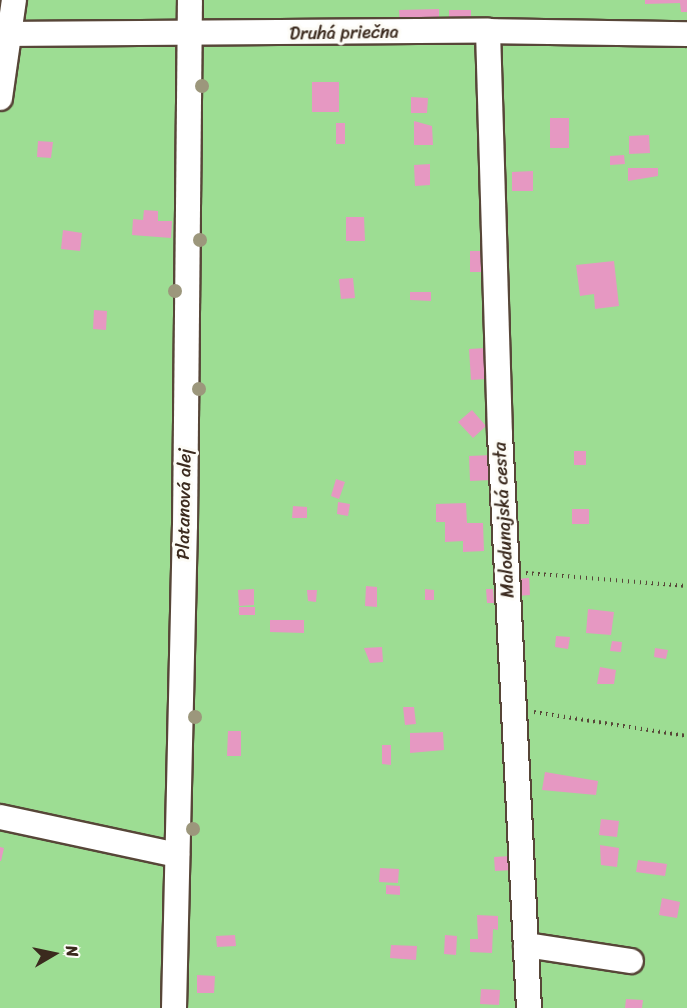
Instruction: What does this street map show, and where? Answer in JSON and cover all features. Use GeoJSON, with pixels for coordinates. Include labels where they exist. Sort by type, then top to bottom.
{"type":"FeatureCollection","features":[{"type":"Feature","properties":{"kind":"street"},"geometry":{"type":"LineString","coordinates":[[0,98],[6,34],[14,0]]}},
{"type":"Feature","properties":{"kind":"street","name":"Platanová alej"},"geometry":{"type":"LineString","coordinates":[[174,1008],[190,0]]}},
{"type":"Feature","properties":{"kind":"street","name":"Druhá priečna"},"geometry":{"type":"LineString","coordinates":[[6,34],[488,31],[687,34]]}},
{"type":"Feature","properties":{"kind":"street","name":"Malodunajská cesta"},"geometry":{"type":"LineString","coordinates":[[488,31],[507,572],[529,1008]]}},
{"type":"Feature","properties":{"kind":"street"},"geometry":{"type":"LineString","coordinates":[[0,817],[177,855]]}},
{"type":"Feature","properties":{"kind":"street"},"geometry":{"type":"LineString","coordinates":[[526,945],[631,961]]}},
{"type":"Feature","properties":{"kind":"path"},"geometry":{"type":"LineString","coordinates":[[507,572],[687,586]]}},
{"type":"Feature","properties":{"kind":"path"},"geometry":{"type":"LineString","coordinates":[[514,709],[687,736]]}},
{"type":"Feature","properties":{"kind":"green space"},"geometry":{"type":"Polygon","coordinates":[[[0,0],[687,0],[687,1008],[0,1008],[0,0]]]}},
{"type":"Feature","properties":{"kind":"building"},"geometry":{"type":"Polygon","coordinates":[[[645,0],[687,0],[687,12],[681,12],[680,3],[645,4],[645,0]]]}},
{"type":"Feature","properties":{"kind":"building"},"geometry":{"type":"Polygon","coordinates":[[[439,9],[439,26],[400,26],[399,10],[439,9]]]}},
{"type":"Feature","properties":{"kind":"building"},"geometry":{"type":"Polygon","coordinates":[[[449,10],[471,10],[471,26],[449,26],[449,10]]]}},
{"type":"Feature","properties":{"kind":"building"},"geometry":{"type":"Polygon","coordinates":[[[312,82],[339,82],[339,112],[312,112],[312,82]]]}},
{"type":"Feature","properties":{"kind":"building"},"geometry":{"type":"Polygon","coordinates":[[[411,97],[428,98],[427,113],[411,113],[411,97]]]}},
{"type":"Feature","properties":{"kind":"building"},"geometry":{"type":"Polygon","coordinates":[[[550,118],[569,118],[569,148],[550,148],[550,118]]]}},
{"type":"Feature","properties":{"kind":"building"},"geometry":{"type":"Polygon","coordinates":[[[414,121],[432,126],[433,145],[414,145],[414,121]]]}},
{"type":"Feature","properties":{"kind":"building"},"geometry":{"type":"Polygon","coordinates":[[[336,123],[345,123],[345,144],[336,144],[336,123]]]}},
{"type":"Feature","properties":{"kind":"building"},"geometry":{"type":"Polygon","coordinates":[[[649,135],[650,153],[629,154],[629,136],[649,135]]]}},
{"type":"Feature","properties":{"kind":"building"},"geometry":{"type":"Polygon","coordinates":[[[38,141],[53,142],[51,158],[37,157],[38,141]]]}},
{"type":"Feature","properties":{"kind":"building"},"geometry":{"type":"Polygon","coordinates":[[[624,155],[625,164],[610,165],[610,156],[624,155]]]}},
{"type":"Feature","properties":{"kind":"building"},"geometry":{"type":"Polygon","coordinates":[[[430,164],[430,185],[415,186],[414,165],[430,164]]]}},
{"type":"Feature","properties":{"kind":"building"},"geometry":{"type":"Polygon","coordinates":[[[628,168],[658,168],[658,176],[628,181],[628,168]]]}},
{"type":"Feature","properties":{"kind":"building"},"geometry":{"type":"Polygon","coordinates":[[[533,171],[533,191],[512,191],[512,172],[533,171]]]}},
{"type":"Feature","properties":{"kind":"building"},"geometry":{"type":"Polygon","coordinates":[[[144,210],[158,211],[158,221],[172,221],[171,238],[132,235],[133,219],[143,220],[144,210]]]}},
{"type":"Feature","properties":{"kind":"building"},"geometry":{"type":"Polygon","coordinates":[[[346,217],[364,217],[365,241],[346,241],[346,217]]]}},
{"type":"Feature","properties":{"kind":"building"},"geometry":{"type":"Polygon","coordinates":[[[63,230],[82,233],[80,251],[61,249],[63,230]]]}},
{"type":"Feature","properties":{"kind":"building"},"geometry":{"type":"Polygon","coordinates":[[[470,251],[481,251],[481,272],[470,272],[470,251]]]}},
{"type":"Feature","properties":{"kind":"building"},"geometry":{"type":"Polygon","coordinates":[[[614,261],[619,306],[595,309],[594,294],[580,296],[576,265],[614,261]]]}},
{"type":"Feature","properties":{"kind":"building"},"geometry":{"type":"Polygon","coordinates":[[[353,278],[355,298],[341,299],[339,279],[353,278]]]}},
{"type":"Feature","properties":{"kind":"building"},"geometry":{"type":"Polygon","coordinates":[[[410,292],[431,292],[431,301],[410,300],[410,292]]]}},
{"type":"Feature","properties":{"kind":"building"},"geometry":{"type":"Polygon","coordinates":[[[94,310],[107,311],[106,330],[93,329],[94,310]]]}},
{"type":"Feature","properties":{"kind":"building"},"geometry":{"type":"Polygon","coordinates":[[[485,348],[486,379],[471,380],[469,349],[485,348]]]}},
{"type":"Feature","properties":{"kind":"building"},"geometry":{"type":"Polygon","coordinates":[[[472,410],[486,426],[473,438],[458,422],[472,410]]]}},
{"type":"Feature","properties":{"kind":"building"},"geometry":{"type":"Polygon","coordinates":[[[574,451],[586,451],[586,465],[574,465],[574,451]]]}},
{"type":"Feature","properties":{"kind":"building"},"geometry":{"type":"Polygon","coordinates":[[[492,455],[492,480],[470,481],[469,456],[492,455]]]}},
{"type":"Feature","properties":{"kind":"building"},"geometry":{"type":"Polygon","coordinates":[[[336,479],[345,482],[339,499],[331,496],[336,479]]]}},
{"type":"Feature","properties":{"kind":"building"},"geometry":{"type":"Polygon","coordinates":[[[338,502],[350,504],[348,516],[337,514],[338,502]]]}},
{"type":"Feature","properties":{"kind":"building"},"geometry":{"type":"Polygon","coordinates":[[[466,503],[467,523],[483,523],[484,551],[463,552],[463,541],[445,542],[445,522],[436,522],[436,504],[466,503]]]}},
{"type":"Feature","properties":{"kind":"building"},"geometry":{"type":"Polygon","coordinates":[[[293,506],[307,507],[307,518],[292,518],[293,506]]]}},
{"type":"Feature","properties":{"kind":"building"},"geometry":{"type":"Polygon","coordinates":[[[572,509],[589,509],[589,524],[572,524],[572,509]]]}},
{"type":"Feature","properties":{"kind":"building"},"geometry":{"type":"Polygon","coordinates":[[[529,578],[530,595],[517,596],[517,579],[529,578]]]}},
{"type":"Feature","properties":{"kind":"building"},"geometry":{"type":"Polygon","coordinates":[[[366,586],[377,587],[377,607],[365,606],[366,586]]]}},
{"type":"Feature","properties":{"kind":"building"},"geometry":{"type":"Polygon","coordinates":[[[254,589],[254,605],[239,606],[238,590],[254,589]]]}},
{"type":"Feature","properties":{"kind":"building"},"geometry":{"type":"Polygon","coordinates":[[[425,589],[434,590],[434,600],[425,600],[425,589]]]}},
{"type":"Feature","properties":{"kind":"building"},"geometry":{"type":"Polygon","coordinates":[[[486,589],[493,589],[494,603],[487,603],[486,589]]]}},
{"type":"Feature","properties":{"kind":"building"},"geometry":{"type":"Polygon","coordinates":[[[307,590],[317,590],[316,602],[308,601],[307,590]]]}},
{"type":"Feature","properties":{"kind":"building"},"geometry":{"type":"Polygon","coordinates":[[[239,607],[255,607],[255,615],[239,615],[239,607]]]}},
{"type":"Feature","properties":{"kind":"building"},"geometry":{"type":"Polygon","coordinates":[[[588,609],[614,612],[611,635],[586,633],[588,609]]]}},
{"type":"Feature","properties":{"kind":"building"},"geometry":{"type":"Polygon","coordinates":[[[270,620],[304,620],[304,633],[270,632],[270,620]]]}},
{"type":"Feature","properties":{"kind":"building"},"geometry":{"type":"Polygon","coordinates":[[[556,636],[570,637],[568,649],[555,647],[556,636]]]}},
{"type":"Feature","properties":{"kind":"building"},"geometry":{"type":"Polygon","coordinates":[[[612,641],[622,642],[621,652],[610,651],[612,641]]]}},
{"type":"Feature","properties":{"kind":"building"},"geometry":{"type":"Polygon","coordinates":[[[382,647],[383,662],[370,663],[364,648],[382,647]]]}},
{"type":"Feature","properties":{"kind":"building"},"geometry":{"type":"Polygon","coordinates":[[[655,648],[668,650],[666,659],[654,657],[655,648]]]}},
{"type":"Feature","properties":{"kind":"building"},"geometry":{"type":"Polygon","coordinates":[[[600,667],[616,670],[614,684],[597,684],[600,667]]]}},
{"type":"Feature","properties":{"kind":"building"},"geometry":{"type":"Polygon","coordinates":[[[403,707],[414,707],[416,724],[405,725],[403,707]]]}},
{"type":"Feature","properties":{"kind":"building"},"geometry":{"type":"Polygon","coordinates":[[[228,731],[241,731],[241,756],[227,756],[228,731]]]}},
{"type":"Feature","properties":{"kind":"building"},"geometry":{"type":"Polygon","coordinates":[[[443,732],[444,750],[410,753],[410,733],[443,732]]]}},
{"type":"Feature","properties":{"kind":"building"},"geometry":{"type":"Polygon","coordinates":[[[382,745],[391,745],[391,765],[382,764],[382,745]]]}},
{"type":"Feature","properties":{"kind":"building"},"geometry":{"type":"Polygon","coordinates":[[[545,772],[598,781],[596,795],[542,790],[545,772]]]}},
{"type":"Feature","properties":{"kind":"building"},"geometry":{"type":"Polygon","coordinates":[[[601,819],[619,821],[617,837],[599,835],[601,819]]]}},
{"type":"Feature","properties":{"kind":"building"},"geometry":{"type":"Polygon","coordinates":[[[600,845],[619,848],[617,867],[601,865],[600,845]]]}},
{"type":"Feature","properties":{"kind":"building"},"geometry":{"type":"Polygon","coordinates":[[[0,847],[4,848],[1,861],[0,861],[0,847]]]}},
{"type":"Feature","properties":{"kind":"building"},"geometry":{"type":"Polygon","coordinates":[[[512,856],[513,870],[495,871],[494,857],[512,856]]]}},
{"type":"Feature","properties":{"kind":"building"},"geometry":{"type":"Polygon","coordinates":[[[638,860],[667,864],[665,876],[636,872],[638,860]]]}},
{"type":"Feature","properties":{"kind":"building"},"geometry":{"type":"Polygon","coordinates":[[[380,868],[399,869],[398,883],[379,882],[380,868]]]}},
{"type":"Feature","properties":{"kind":"building"},"geometry":{"type":"Polygon","coordinates":[[[386,885],[400,886],[400,895],[386,894],[386,885]]]}},
{"type":"Feature","properties":{"kind":"building"},"geometry":{"type":"Polygon","coordinates":[[[662,898],[680,902],[677,918],[659,915],[662,898]]]}},
{"type":"Feature","properties":{"kind":"building"},"geometry":{"type":"Polygon","coordinates":[[[477,915],[498,916],[498,930],[493,929],[492,953],[470,952],[470,939],[478,939],[477,915]]]}},
{"type":"Feature","properties":{"kind":"building"},"geometry":{"type":"Polygon","coordinates":[[[235,935],[236,946],[217,947],[216,936],[235,935]]]}},
{"type":"Feature","properties":{"kind":"building"},"geometry":{"type":"Polygon","coordinates":[[[445,935],[457,936],[456,955],[444,954],[445,935]]]}},
{"type":"Feature","properties":{"kind":"building"},"geometry":{"type":"Polygon","coordinates":[[[391,945],[417,946],[416,960],[390,958],[391,945]]]}},
{"type":"Feature","properties":{"kind":"building"},"geometry":{"type":"Polygon","coordinates":[[[197,975],[215,976],[214,993],[197,993],[197,975]]]}},
{"type":"Feature","properties":{"kind":"building"},"geometry":{"type":"Polygon","coordinates":[[[481,989],[500,990],[499,1005],[480,1004],[481,989]]]}},
{"type":"Feature","properties":{"kind":"building"},"geometry":{"type":"Polygon","coordinates":[[[626,999],[643,1000],[642,1008],[625,1008],[626,999]]]}}]}
